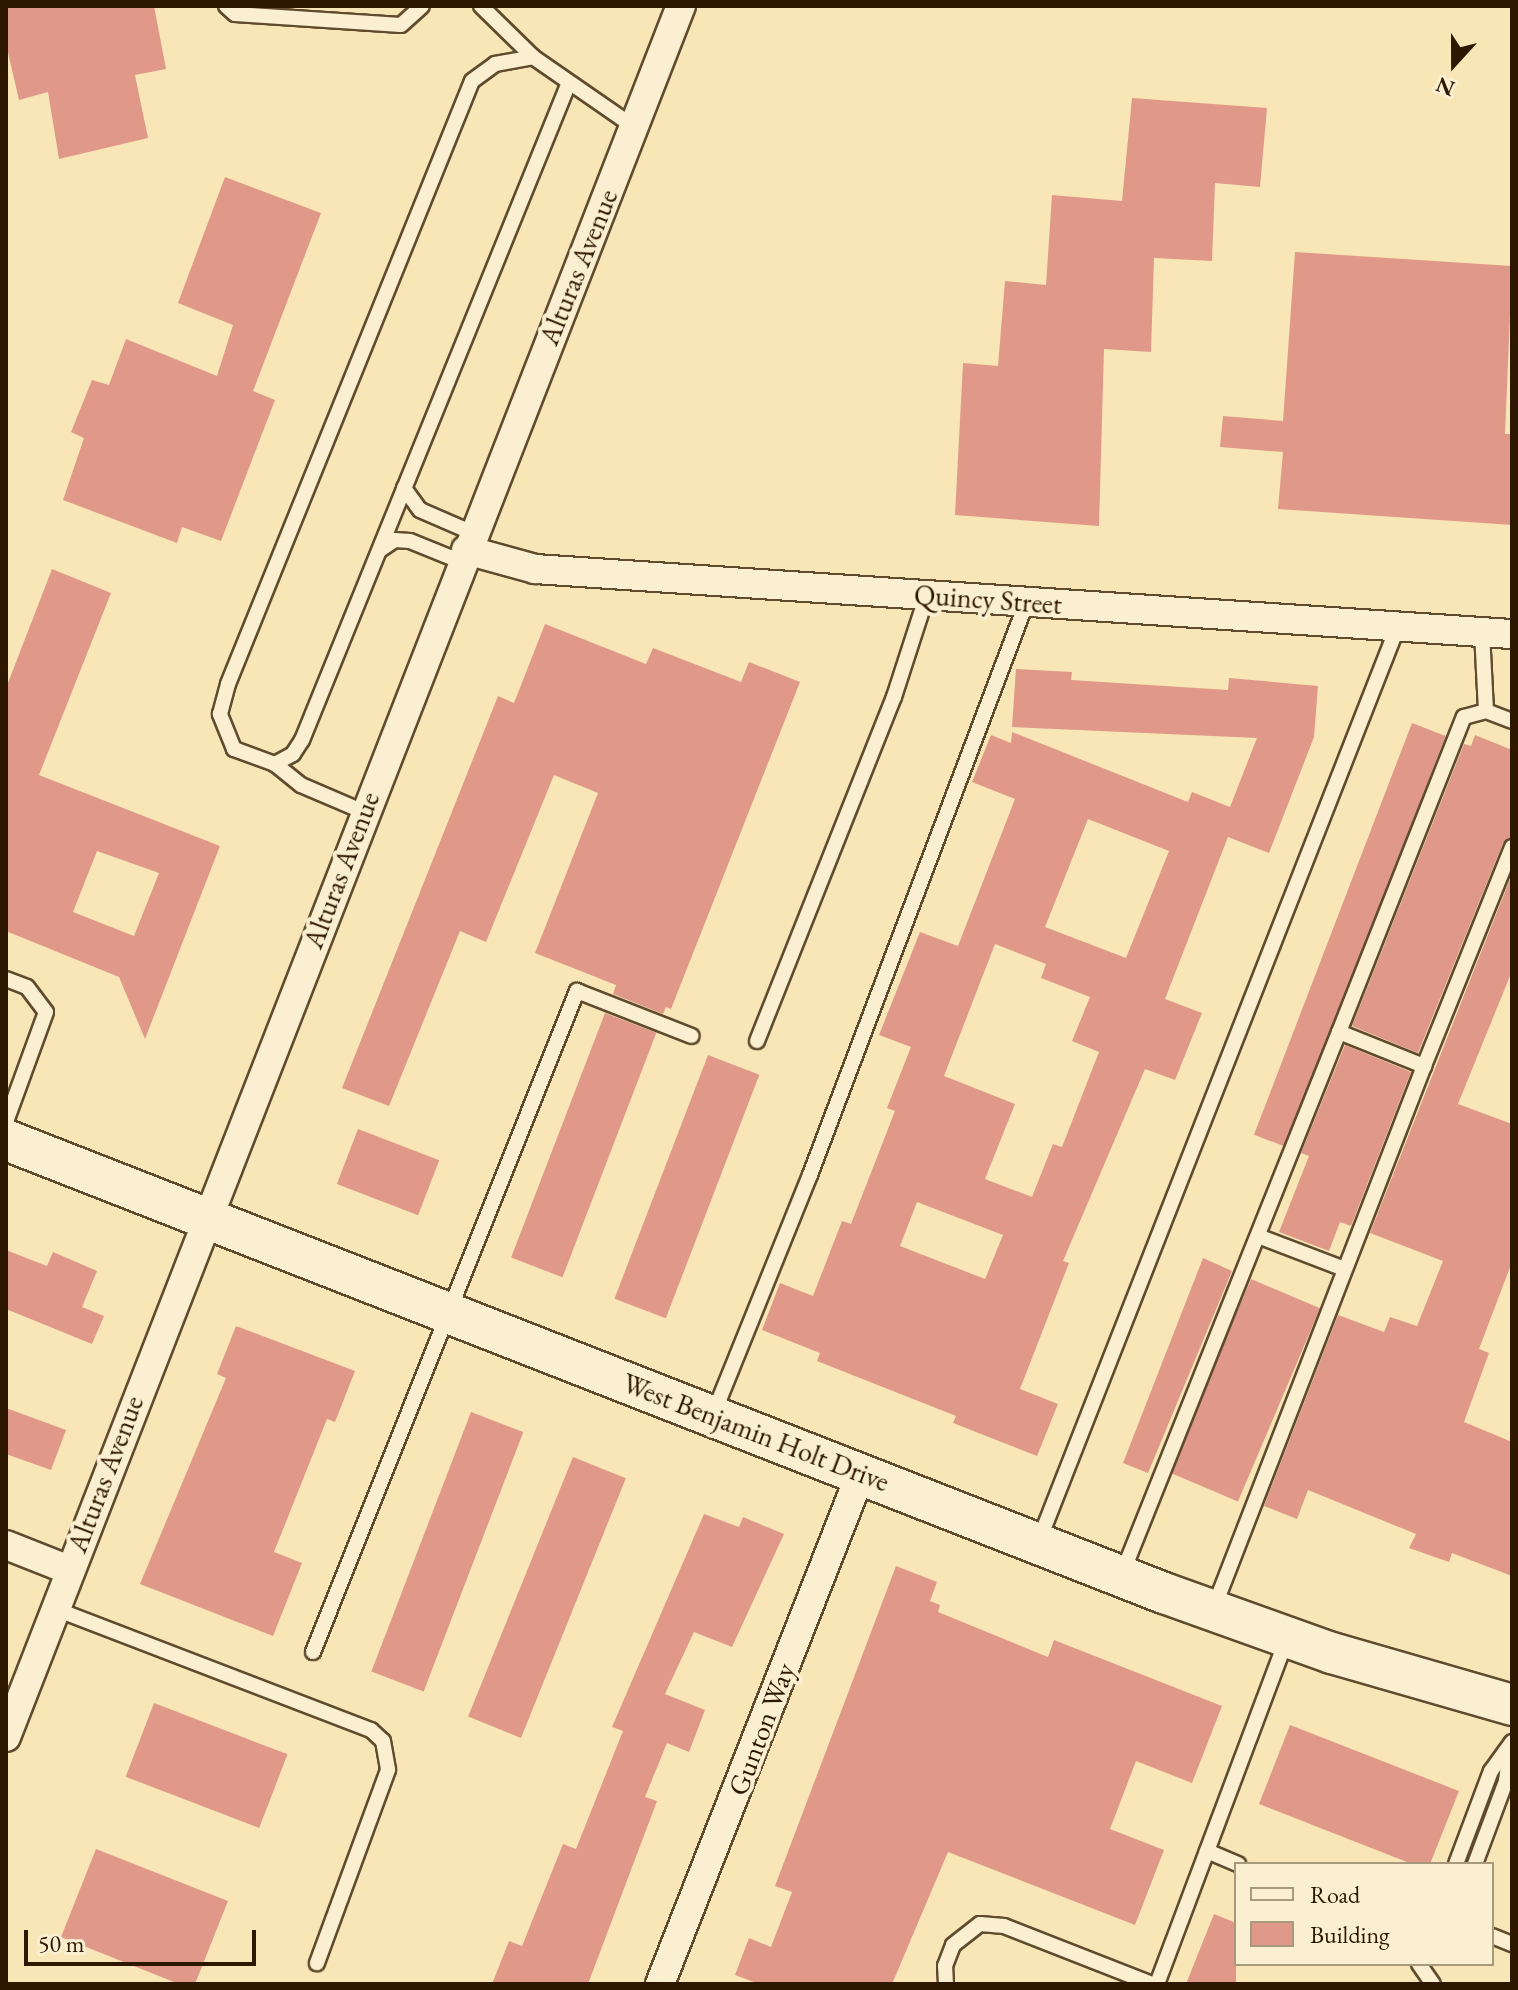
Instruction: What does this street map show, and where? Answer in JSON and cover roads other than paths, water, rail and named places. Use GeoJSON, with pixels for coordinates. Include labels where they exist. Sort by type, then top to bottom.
{"type":"FeatureCollection","features":[{"type":"Feature","properties":{"kind":"main road","name":"West Benjamin Holt Drive"},"geometry":{"type":"LineString","coordinates":[[6,1140],[1122,1576],[1288,1637],[1512,1705]]}},
{"type":"Feature","properties":{"kind":"street","name":"Alturas Avenue"},"geometry":{"type":"LineString","coordinates":[[6,1737],[67,1569],[681,6]]}},
{"type":"Feature","properties":{"kind":"street","name":"Quincy Street"},"geometry":{"type":"LineString","coordinates":[[467,548],[535,569],[1512,634]]}},
{"type":"Feature","properties":{"kind":"street","name":"Gunton Way"},"geometry":{"type":"LineString","coordinates":[[660,1984],[861,1473]]}},
{"type":"Feature","properties":{"kind":"street"},"geometry":{"type":"LineString","coordinates":[[6,1545],[67,1569]]}},
{"type":"Feature","properties":{"kind":"lane"},"geometry":{"type":"LineString","coordinates":[[226,6],[235,14],[401,25],[422,6]]}},
{"type":"Feature","properties":{"kind":"lane"},"geometry":{"type":"LineString","coordinates":[[481,6],[533,57],[568,85],[634,127]]}},
{"type":"Feature","properties":{"kind":"lane"},"geometry":{"type":"LineString","coordinates":[[364,812],[301,785],[275,764],[234,749],[220,714],[228,684],[472,81],[495,64],[533,57]]}},
{"type":"Feature","properties":{"kind":"lane"},"geometry":{"type":"LineString","coordinates":[[275,764],[293,754],[302,740],[568,85]]}},
{"type":"Feature","properties":{"kind":"lane"},"geometry":{"type":"LineString","coordinates":[[404,488],[420,510],[467,548]]}},
{"type":"Feature","properties":{"kind":"lane"},"geometry":{"type":"LineString","coordinates":[[379,550],[395,540],[467,548]]}},
{"type":"Feature","properties":{"kind":"lane"},"geometry":{"type":"LineString","coordinates":[[757,1041],[894,697],[927,595]]}},
{"type":"Feature","properties":{"kind":"lane"},"geometry":{"type":"LineString","coordinates":[[713,1415],[810,1175],[1027,601]]}},
{"type":"Feature","properties":{"kind":"lane"},"geometry":{"type":"LineString","coordinates":[[1038,1543],[1398,626]]}},
{"type":"Feature","properties":{"kind":"lane"},"geometry":{"type":"LineString","coordinates":[[1482,632],[1486,711]]}},
{"type":"Feature","properties":{"kind":"lane"},"geometry":{"type":"LineString","coordinates":[[1122,1576],[1464,717],[1486,711],[1512,721]]}},
{"type":"Feature","properties":{"kind":"lane"},"geometry":{"type":"LineString","coordinates":[[1213,1610],[1342,1268],[1510,855]]}},
{"type":"Feature","properties":{"kind":"lane"},"geometry":{"type":"LineString","coordinates":[[6,979],[27,987],[46,1012],[6,1122]]}},
{"type":"Feature","properties":{"kind":"lane"},"geometry":{"type":"LineString","coordinates":[[313,1652],[446,1312],[577,991],[692,1036]]}},
{"type":"Feature","properties":{"kind":"lane"},"geometry":{"type":"LineString","coordinates":[[1339,1032],[1424,1066]]}},
{"type":"Feature","properties":{"kind":"lane"},"geometry":{"type":"LineString","coordinates":[[1258,1236],[1342,1268]]}},
{"type":"Feature","properties":{"kind":"lane"},"geometry":{"type":"LineString","coordinates":[[52,1608],[371,1730],[383,1741],[388,1770],[317,1963]]}},
{"type":"Feature","properties":{"kind":"lane"},"geometry":{"type":"LineString","coordinates":[[946,1984],[953,1945],[980,1924],[1004,1926],[1155,1984],[1288,1637]]}},
{"type":"Feature","properties":{"kind":"lane"},"geometry":{"type":"LineString","coordinates":[[1457,1862],[1491,1771],[1511,1744]]}},
{"type":"Feature","properties":{"kind":"lane"},"geometry":{"type":"LineString","coordinates":[[1476,1862],[1506,1781],[1511,1744]]}},
{"type":"Feature","properties":{"kind":"lane"},"geometry":{"type":"LineString","coordinates":[[1207,1851],[1234,1862]]}},
{"type":"Feature","properties":{"kind":"lane"},"geometry":{"type":"LineString","coordinates":[[1420,1966],[1433,1984]]}}]}
